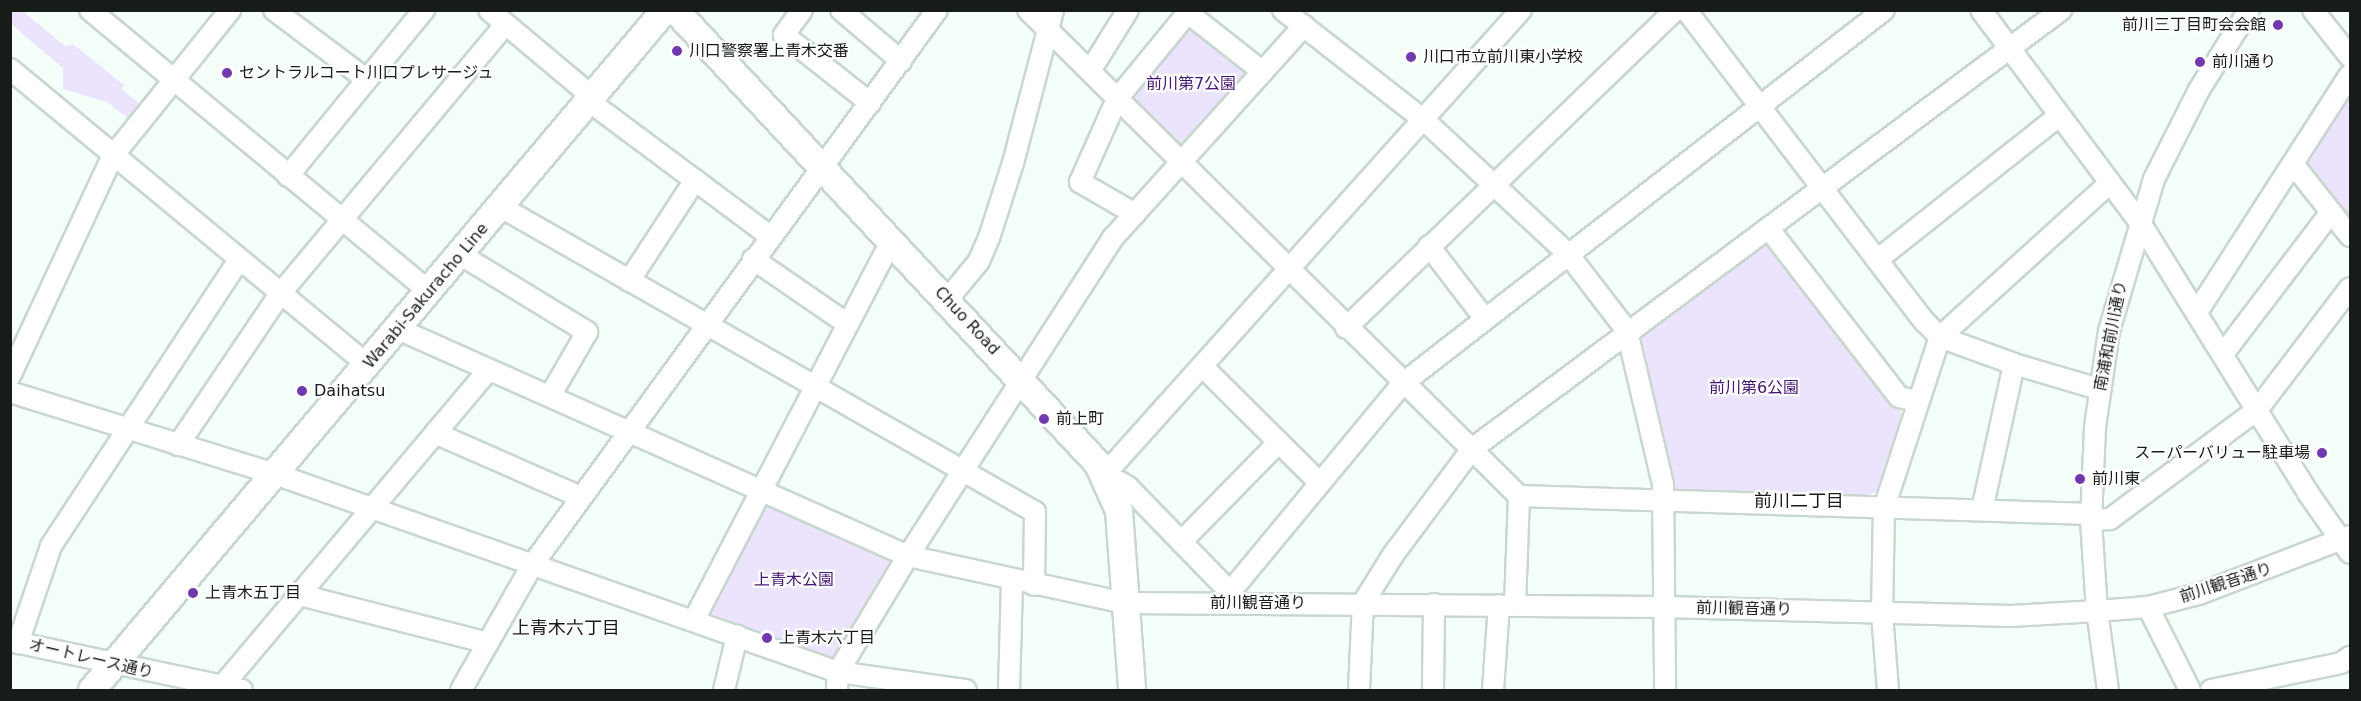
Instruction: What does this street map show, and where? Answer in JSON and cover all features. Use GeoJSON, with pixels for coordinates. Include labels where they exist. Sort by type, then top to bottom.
{"type":"FeatureCollection","features":[{"type":"Feature","properties":{"kind":"main road","name":"Warabi-Sakuracho Line"},"geometry":{"type":"LineString","coordinates":[[92,690],[592,100],[665,10]]}},
{"type":"Feature","properties":{"kind":"main road","name":"Chuo Road"},"geometry":{"type":"LineString","coordinates":[[675,10],[1021,377],[1108,479],[1119,511],[1132,690]]}},
{"type":"Feature","properties":{"kind":"street"},"geometry":{"type":"LineString","coordinates":[[90,10],[429,291]]}},
{"type":"Feature","properties":{"kind":"street"},"geometry":{"type":"LineString","coordinates":[[10,376],[112,157],[230,10]]}},
{"type":"Feature","properties":{"kind":"street"},"geometry":{"type":"LineString","coordinates":[[273,10],[366,80]]}},
{"type":"Feature","properties":{"kind":"street"},"geometry":{"type":"LineString","coordinates":[[288,176],[424,10]]}},
{"type":"Feature","properties":{"kind":"street"},"geometry":{"type":"LineString","coordinates":[[489,10],[592,100],[770,236]]}},
{"type":"Feature","properties":{"kind":"street"},"geometry":{"type":"LineString","coordinates":[[802,10],[784,35],[870,103]]}},
{"type":"Feature","properties":{"kind":"street"},"geometry":{"type":"LineString","coordinates":[[841,10],[901,61]]}},
{"type":"Feature","properties":{"kind":"street"},"geometry":{"type":"LineString","coordinates":[[461,690],[533,564],[628,430],[937,10]]}},
{"type":"Feature","properties":{"kind":"street"},"geometry":{"type":"LineString","coordinates":[[1028,10],[1051,20],[1090,71],[1117,99],[1291,269],[1402,384],[1519,496],[1982,510],[2110,519],[2257,410],[2350,288]]}},
{"type":"Feature","properties":{"kind":"street"},"geometry":{"type":"LineString","coordinates":[[1090,71],[1128,10]]}},
{"type":"Feature","properties":{"kind":"street"},"geometry":{"type":"LineString","coordinates":[[1284,10],[1424,120],[1568,254],[1627,331],[1664,500],[1665,690]]}},
{"type":"Feature","properties":{"kind":"street"},"geometry":{"type":"LineString","coordinates":[[1521,10],[1202,366],[1108,479],[1128,487],[1181,542],[1226,598],[1402,384],[1884,10]]}},
{"type":"Feature","properties":{"kind":"street"},"geometry":{"type":"LineString","coordinates":[[1346,328],[1675,10]]}},
{"type":"Feature","properties":{"kind":"street"},"geometry":{"type":"LineString","coordinates":[[1686,10],[1877,261],[1940,336],[2014,364],[2099,389]]}},
{"type":"Feature","properties":{"kind":"street"},"geometry":{"type":"LineString","coordinates":[[1981,10],[2139,221],[2257,410],[2347,544]]}},
{"type":"Feature","properties":{"kind":"street"},"geometry":{"type":"LineString","coordinates":[[1359,690],[1363,603],[1393,555],[1472,449],[1627,331],[1769,229],[2061,10]]}},
{"type":"Feature","properties":{"kind":"street","name":"南浦和前川通り"},"geometry":{"type":"LineString","coordinates":[[2108,690],[2097,612],[2092,517],[2099,389],[2109,331],[2139,221],[2172,139],[2249,10]]}},
{"type":"Feature","properties":{"kind":"street"},"geometry":{"type":"LineString","coordinates":[[2313,10],[2350,57]]}},
{"type":"Feature","properties":{"kind":"street"},"geometry":{"type":"LineString","coordinates":[[1135,214],[1080,182],[1117,99],[1189,12],[1263,72]]}},
{"type":"Feature","properties":{"kind":"street"},"geometry":{"type":"LineString","coordinates":[[947,300],[979,261],[989,238],[1051,20]]}},
{"type":"Feature","properties":{"kind":"street"},"geometry":{"type":"LineString","coordinates":[[178,444],[280,294],[505,25]]}},
{"type":"Feature","properties":{"kind":"street"},"geometry":{"type":"LineString","coordinates":[[838,681],[908,556],[1021,377],[1112,239],[1183,163],[1304,26]]}},
{"type":"Feature","properties":{"kind":"street"},"geometry":{"type":"LineString","coordinates":[[10,69],[112,157],[368,365]]}},
{"type":"Feature","properties":{"kind":"street"},"geometry":{"type":"LineString","coordinates":[[2197,312],[2350,75]]}},
{"type":"Feature","properties":{"kind":"street"},"geometry":{"type":"LineString","coordinates":[[1877,261],[2059,116]]}},
{"type":"Feature","properties":{"kind":"street"},"geometry":{"type":"LineString","coordinates":[[2293,164],[2350,236]]}},
{"type":"Feature","properties":{"kind":"street"},"geometry":{"type":"LineString","coordinates":[[628,281],[694,180]]}},
{"type":"Feature","properties":{"kind":"street"},"geometry":{"type":"LineString","coordinates":[[1888,690],[1882,613],[1884,508],[1940,336],[2110,183]]}},
{"type":"Feature","properties":{"kind":"street"},"geometry":{"type":"LineString","coordinates":[[501,207],[961,472],[1035,512],[1034,585]]}},
{"type":"Feature","properties":{"kind":"street"},"geometry":{"type":"LineString","coordinates":[[2223,354],[2331,212]]}},
{"type":"Feature","properties":{"kind":"street"},"geometry":{"type":"LineString","coordinates":[[1769,229],[1899,397],[1917,401]]}},
{"type":"Feature","properties":{"kind":"street"},"geometry":{"type":"LineString","coordinates":[[694,620],[846,323],[892,240]]}},
{"type":"Feature","properties":{"kind":"street"},"geometry":{"type":"LineString","coordinates":[[1429,246],[1485,319]]}},
{"type":"Feature","properties":{"kind":"street"},"geometry":{"type":"LineString","coordinates":[[461,255],[587,332],[550,396]]}},
{"type":"Feature","properties":{"kind":"street"},"geometry":{"type":"LineString","coordinates":[[753,259],[846,323]]}},
{"type":"Feature","properties":{"kind":"street"},"geometry":{"type":"LineString","coordinates":[[14,642],[51,546],[239,260]]}},
{"type":"Feature","properties":{"kind":"street","name":"前川観音通り"},"geometry":{"type":"LineString","coordinates":[[398,329],[908,556],[1125,603],[1226,598],[1363,603],[1664,607],[2012,616],[2097,612],[2148,606],[2238,582],[2347,544]]}},
{"type":"Feature","properties":{"kind":"street"},"geometry":{"type":"LineString","coordinates":[[1982,510],[2014,364]]}},
{"type":"Feature","properties":{"kind":"street"},"geometry":{"type":"LineString","coordinates":[[1202,366],[1320,483]]}},
{"type":"Feature","properties":{"kind":"street"},"geometry":{"type":"LineString","coordinates":[[220,688],[300,596],[488,370]]}},
{"type":"Feature","properties":{"kind":"street"},"geometry":{"type":"LineString","coordinates":[[10,392],[128,427],[372,507],[737,636],[838,681],[966,690]]}},
{"type":"Feature","properties":{"kind":"street"},"geometry":{"type":"LineString","coordinates":[[435,433],[581,497]]}},
{"type":"Feature","properties":{"kind":"street"},"geometry":{"type":"LineString","coordinates":[[1181,542],[1280,442]]}},
{"type":"Feature","properties":{"kind":"street"},"geometry":{"type":"LineString","coordinates":[[1493,690],[1507,605],[1519,496]]}},
{"type":"Feature","properties":{"kind":"street"},"geometry":{"type":"LineString","coordinates":[[1008,690],[1012,580]]}},
{"type":"Feature","properties":{"kind":"street"},"geometry":{"type":"LineString","coordinates":[[300,596],[488,643]]}},
{"type":"Feature","properties":{"kind":"street"},"geometry":{"type":"LineString","coordinates":[[1433,690],[1434,604]]}},
{"type":"Feature","properties":{"kind":"street"},"geometry":{"type":"LineString","coordinates":[[2148,606],[2190,690]]}},
{"type":"Feature","properties":{"kind":"street"},"geometry":{"type":"LineString","coordinates":[[724,690],[737,636]]}},
{"type":"Feature","properties":{"kind":"street","name":"オートレース通り"},"geometry":{"type":"LineString","coordinates":[[14,642],[113,666],[220,688],[242,690]]}},
{"type":"Feature","properties":{"kind":"street"},"geometry":{"type":"LineString","coordinates":[[2211,690],[2341,663],[2350,657]]}},
{"type":"Feature","properties":{"kind":"green space"},"geometry":{"type":"Polygon","coordinates":[[[11,11],[23,11],[65,46],[73,44],[124,85],[122,89],[142,106],[130,120],[107,102],[63,89],[63,68],[11,24],[11,11]]]}},
{"type":"Feature","properties":{"kind":"green space","name":"前川第7公園"},"geometry":{"type":"Polygon","coordinates":[[[1188,23],[1255,68],[1180,151],[1128,100],[1188,23]]]}},
{"type":"Feature","properties":{"kind":"green space"},"geometry":{"type":"Polygon","coordinates":[[[2350,87],[2350,229],[2302,163],[2350,87]]]}},
{"type":"Feature","properties":{"kind":"green space","name":"前川第6公園"},"geometry":{"type":"Polygon","coordinates":[[[1761,243],[1772,243],[1899,406],[1902,416],[1876,491],[1864,498],[1676,493],[1670,484],[1639,333],[1761,243]]]}},
{"type":"Feature","properties":{"kind":"green space","name":"上青木公園"},"geometry":{"type":"Polygon","coordinates":[[[769,503],[892,559],[893,569],[840,655],[833,659],[709,613],[709,606],[760,507],[769,503]]]}},
{"type":"Feature","properties":{"kind":"place","name":"前川三丁目町会会館"},"geometry":{"type":"Point","coordinates":[2278,25]}},
{"type":"Feature","properties":{"kind":"place","name":"川口警察署上青木交番"},"geometry":{"type":"Point","coordinates":[677,51]}},
{"type":"Feature","properties":{"kind":"place","name":"川口市立前川東小学校"},"geometry":{"type":"Point","coordinates":[1411,57]}},
{"type":"Feature","properties":{"kind":"place","name":"前川通り"},"geometry":{"type":"Point","coordinates":[2200,62]}},
{"type":"Feature","properties":{"kind":"place","name":"セントラルコート川口プレサージュ"},"geometry":{"type":"Point","coordinates":[227,73]}},
{"type":"Feature","properties":{"kind":"place","name":"Daihatsu"},"geometry":{"type":"Point","coordinates":[302,391]}},
{"type":"Feature","properties":{"kind":"place","name":"前上町"},"geometry":{"type":"Point","coordinates":[1044,419]}},
{"type":"Feature","properties":{"kind":"place","name":"スーパーバリュー駐車場"},"geometry":{"type":"Point","coordinates":[2322,453]}},
{"type":"Feature","properties":{"kind":"place","name":"前川東"},"geometry":{"type":"Point","coordinates":[2080,479]}},
{"type":"Feature","properties":{"kind":"place","name":"上青木五丁目"},"geometry":{"type":"Point","coordinates":[193,593]}},
{"type":"Feature","properties":{"kind":"place","name":"上青木六丁目"},"geometry":{"type":"Point","coordinates":[767,638]}},
{"type":"Feature","properties":{"kind":"district","name":"前川二丁目"},"geometry":{"type":"Point","coordinates":[1799,501]}},
{"type":"Feature","properties":{"kind":"district","name":"上青木六丁目"},"geometry":{"type":"Point","coordinates":[566,628]}}]}
